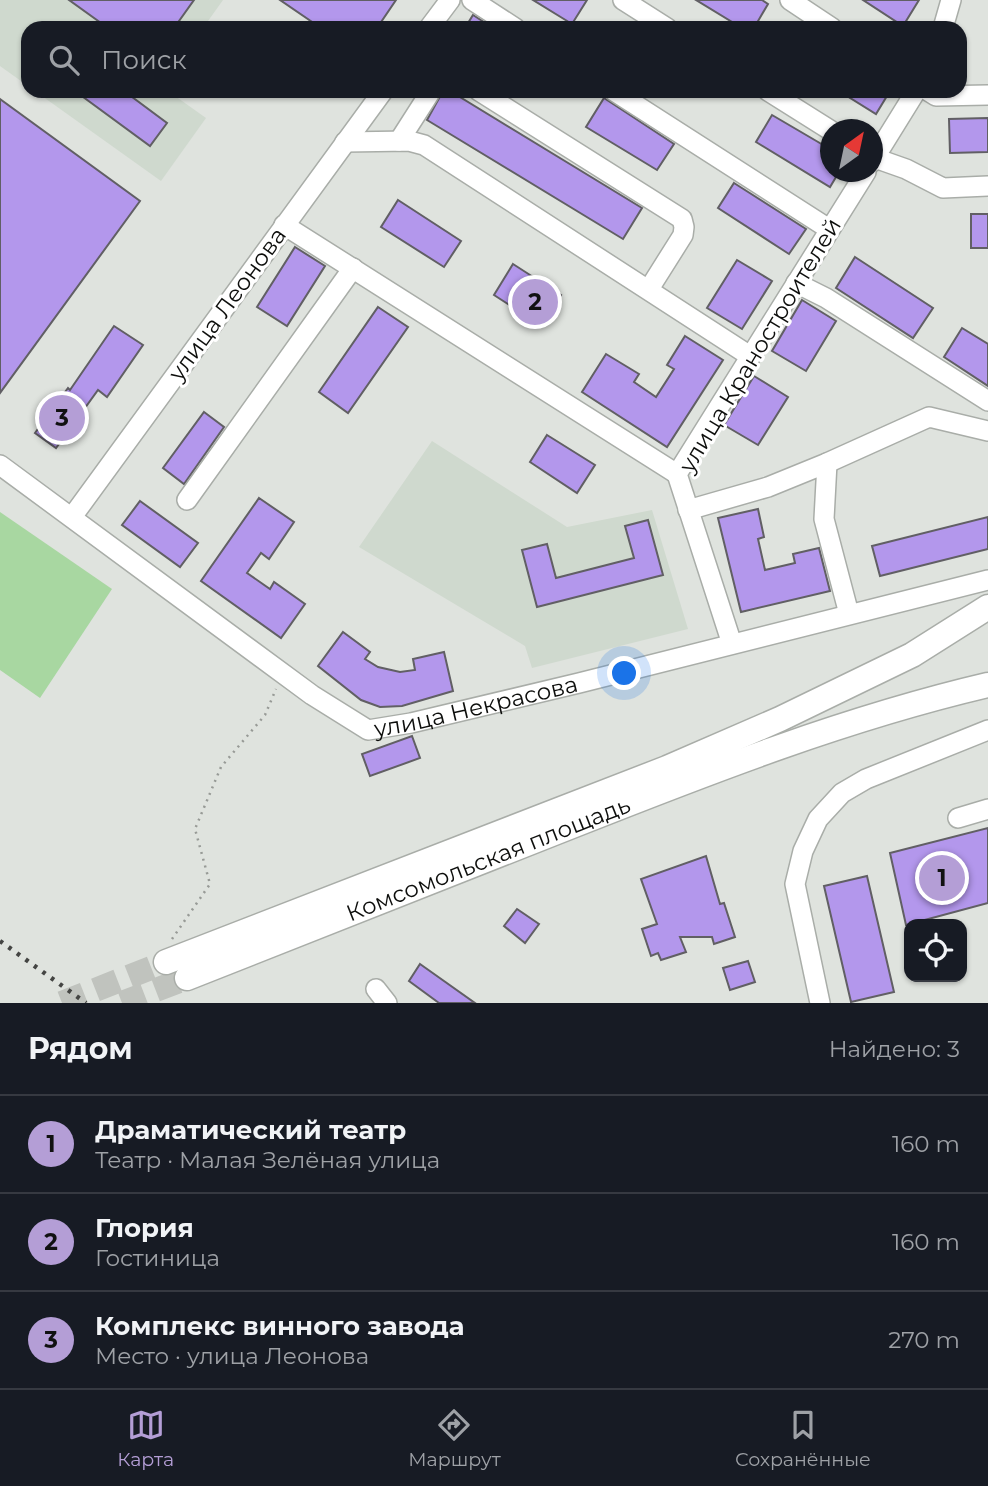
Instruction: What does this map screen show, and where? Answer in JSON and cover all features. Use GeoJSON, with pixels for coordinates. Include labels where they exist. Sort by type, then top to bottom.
{"type":"FeatureCollection","features":[{"type":"Feature","properties":{"kind":"main road"},"geometry":{"type":"LineString","coordinates":[[167,953],[705,752],[877,673],[912,655],[988,607]]}},
{"type":"Feature","properties":{"kind":"main road","name":"Комсомольская площадь"},"geometry":{"type":"LineString","coordinates":[[187,978],[789,743],[926,699],[988,685]]}},
{"type":"Feature","properties":{"kind":"street"},"geometry":{"type":"LineString","coordinates":[[434,21],[450,0]]}},
{"type":"Feature","properties":{"kind":"street"},"geometry":{"type":"LineString","coordinates":[[472,0],[504,21]]}},
{"type":"Feature","properties":{"kind":"street"},"geometry":{"type":"LineString","coordinates":[[623,0],[656,21]]}},
{"type":"Feature","properties":{"kind":"street"},"geometry":{"type":"LineString","coordinates":[[790,0],[822,21]]}},
{"type":"Feature","properties":{"kind":"street"},"geometry":{"type":"LineString","coordinates":[[945,21],[951,0]]}},
{"type":"Feature","properties":{"kind":"street"},"geometry":{"type":"LineString","coordinates":[[967,95],[988,95]]}},
{"type":"Feature","properties":{"kind":"street","name":"улица Леонова"},"geometry":{"type":"LineString","coordinates":[[72,517],[378,98]]}},
{"type":"Feature","properties":{"kind":"street"},"geometry":{"type":"LineString","coordinates":[[399,141],[427,98]]}},
{"type":"Feature","properties":{"kind":"street"},"geometry":{"type":"LineString","coordinates":[[491,98],[682,219],[683,235],[649,289]]}},
{"type":"Feature","properties":{"kind":"street"},"geometry":{"type":"LineString","coordinates":[[625,98],[829,229]]}},
{"type":"Feature","properties":{"kind":"street"},"geometry":{"type":"LineString","coordinates":[[779,98],[820,124]]}},
{"type":"Feature","properties":{"kind":"street","name":"улица Краностроителей"},"geometry":{"type":"LineString","coordinates":[[883,144],[912,98]]}},
{"type":"Feature","properties":{"kind":"street"},"geometry":{"type":"LineString","coordinates":[[345,142],[409,141],[424,145],[750,356]]}},
{"type":"Feature","properties":{"kind":"street"},"geometry":{"type":"LineString","coordinates":[[883,164],[906,169],[943,188],[988,186]]}},
{"type":"Feature","properties":{"kind":"street","name":"улица Краностроителей"},"geometry":{"type":"LineString","coordinates":[[732,644],[677,474],[859,182]]}},
{"type":"Feature","properties":{"kind":"street"},"geometry":{"type":"LineString","coordinates":[[284,225],[677,474]]}},
{"type":"Feature","properties":{"kind":"street"},"geometry":{"type":"LineString","coordinates":[[187,500],[353,268]]}},
{"type":"Feature","properties":{"kind":"street"},"geometry":{"type":"LineString","coordinates":[[796,282],[826,298],[988,401]]}},
{"type":"Feature","properties":{"kind":"street"},"geometry":{"type":"LineString","coordinates":[[688,510],[768,487],[929,417],[988,431]]}},
{"type":"Feature","properties":{"kind":"street"},"geometry":{"type":"LineString","coordinates":[[827,463],[824,519],[849,614]]}},
{"type":"Feature","properties":{"kind":"street","name":"улица Некрасова"},"geometry":{"type":"LineString","coordinates":[[0,466],[283,673],[368,730],[411,723],[986,581]]}},
{"type":"Feature","properties":{"kind":"street"},"geometry":{"type":"LineString","coordinates":[[820,1003],[795,884],[803,851],[818,819],[842,793],[866,779],[988,730]]}},
{"type":"Feature","properties":{"kind":"street"},"geometry":{"type":"LineString","coordinates":[[958,818],[988,809]]}},
{"type":"Feature","properties":{"kind":"path"},"geometry":{"type":"LineString","coordinates":[[167,953],[210,884],[195,830],[221,767],[265,715],[283,673]]}},
{"type":"Feature","properties":{"kind":"shaded area"},"geometry":{"type":"Polygon","coordinates":[[[0,0],[223,0],[208,21],[21,21],[21,81],[0,66],[0,0]]]}},
{"type":"Feature","properties":{"kind":"shaded area"},"geometry":{"type":"Polygon","coordinates":[[[45,98],[178,98],[206,118],[161,181],[45,98]]]}},
{"type":"Feature","properties":{"kind":"shaded area"},"geometry":{"type":"Polygon","coordinates":[[[432,441],[567,527],[652,510],[688,629],[532,668],[525,646],[359,547],[432,441]]]}},
{"type":"Feature","properties":{"kind":"green space"},"geometry":{"type":"Polygon","coordinates":[[[0,512],[112,589],[40,698],[0,670],[0,512]]]}},
{"type":"Feature","properties":{"kind":"building"},"geometry":{"type":"Polygon","coordinates":[[[69,0],[194,0],[179,21],[98,21],[69,0]]]}},
{"type":"Feature","properties":{"kind":"building"},"geometry":{"type":"Polygon","coordinates":[[[280,0],[396,0],[382,21],[311,21],[280,0]]]}},
{"type":"Feature","properties":{"kind":"building"},"geometry":{"type":"Polygon","coordinates":[[[533,0],[587,0],[574,21],[567,21],[533,0]]]}},
{"type":"Feature","properties":{"kind":"building"},"geometry":{"type":"Polygon","coordinates":[[[696,0],[762,0],[768,4],[758,21],[730,21],[696,0]]]}},
{"type":"Feature","properties":{"kind":"building"},"geometry":{"type":"Polygon","coordinates":[[[863,0],[919,0],[906,21],[895,21],[863,0]]]}},
{"type":"Feature","properties":{"kind":"building"},"geometry":{"type":"Polygon","coordinates":[[[473,15],[482,21],[469,21],[473,15]]]}},
{"type":"Feature","properties":{"kind":"building"},"geometry":{"type":"Polygon","coordinates":[[[85,98],[133,98],[167,123],[150,146],[85,98]]]}},
{"type":"Feature","properties":{"kind":"building"},"geometry":{"type":"Polygon","coordinates":[[[439,98],[461,98],[642,208],[623,239],[427,120],[439,98]]]}},
{"type":"Feature","properties":{"kind":"building"},"geometry":{"type":"Polygon","coordinates":[[[604,98],[674,144],[657,170],[586,127],[604,98]]]}},
{"type":"Feature","properties":{"kind":"building"},"geometry":{"type":"Polygon","coordinates":[[[850,98],[886,98],[876,114],[850,98]]]}},
{"type":"Feature","properties":{"kind":"building"},"geometry":{"type":"Polygon","coordinates":[[[0,99],[140,201],[0,393],[0,99]]]}},
{"type":"Feature","properties":{"kind":"building"},"geometry":{"type":"Polygon","coordinates":[[[772,115],[820,143],[820,181],[756,142],[772,115]]]}},
{"type":"Feature","properties":{"kind":"building"},"geometry":{"type":"Polygon","coordinates":[[[988,118],[988,152],[950,153],[949,119],[988,118]]]}},
{"type":"Feature","properties":{"kind":"building"},"geometry":{"type":"Polygon","coordinates":[[[734,183],[806,229],[789,254],[718,208],[734,183]]]}},
{"type":"Feature","properties":{"kind":"building"},"geometry":{"type":"Polygon","coordinates":[[[398,200],[461,241],[444,267],[381,227],[398,200]]]}},
{"type":"Feature","properties":{"kind":"building"},"geometry":{"type":"Polygon","coordinates":[[[971,214],[988,214],[988,248],[971,248],[971,214]]]}},
{"type":"Feature","properties":{"kind":"building"},"geometry":{"type":"Polygon","coordinates":[[[295,247],[325,266],[287,326],[257,307],[295,247]]]}},
{"type":"Feature","properties":{"kind":"building"},"geometry":{"type":"Polygon","coordinates":[[[855,257],[933,308],[913,338],[836,288],[855,257]]]}},
{"type":"Feature","properties":{"kind":"building"},"geometry":{"type":"Polygon","coordinates":[[[737,260],[772,281],[742,329],[707,308],[737,260]]]}},
{"type":"Feature","properties":{"kind":"building"},"geometry":{"type":"Polygon","coordinates":[[[513,264],[561,295],[542,326],[494,295],[513,264]]]}},
{"type":"Feature","properties":{"kind":"building"},"geometry":{"type":"Polygon","coordinates":[[[802,300],[836,321],[806,371],[772,351],[802,300]]]}},
{"type":"Feature","properties":{"kind":"building"},"geometry":{"type":"Polygon","coordinates":[[[378,307],[408,327],[348,413],[319,392],[378,307]]]}},
{"type":"Feature","properties":{"kind":"building"},"geometry":{"type":"Polygon","coordinates":[[[114,326],[143,345],[107,397],[98,390],[56,448],[35,433],[68,388],[70,390],[114,326]]]}},
{"type":"Feature","properties":{"kind":"building"},"geometry":{"type":"Polygon","coordinates":[[[962,328],[988,344],[988,386],[944,357],[962,328]]]}},
{"type":"Feature","properties":{"kind":"building"},"geometry":{"type":"Polygon","coordinates":[[[685,336],[723,360],[667,447],[582,392],[606,354],[639,374],[634,382],[656,397],[674,369],[667,365],[685,336]]]}},
{"type":"Feature","properties":{"kind":"building"},"geometry":{"type":"Polygon","coordinates":[[[754,376],[788,397],[758,445],[724,425],[754,376]]]}},
{"type":"Feature","properties":{"kind":"building"},"geometry":{"type":"Polygon","coordinates":[[[204,412],[224,427],[184,484],[163,468],[204,412]]]}},
{"type":"Feature","properties":{"kind":"building"},"geometry":{"type":"Polygon","coordinates":[[[547,435],[595,465],[577,493],[530,462],[547,435]]]}},
{"type":"Feature","properties":{"kind":"building"},"geometry":{"type":"Polygon","coordinates":[[[259,498],[294,522],[269,559],[261,553],[247,573],[270,589],[274,582],[305,604],[281,638],[201,581],[259,498]]]}},
{"type":"Feature","properties":{"kind":"building"},"geometry":{"type":"Polygon","coordinates":[[[140,501],[198,543],[180,567],[122,525],[140,501]]]}},
{"type":"Feature","properties":{"kind":"building"},"geometry":{"type":"Polygon","coordinates":[[[758,509],[764,537],[758,539],[765,570],[795,563],[793,554],[819,548],[830,591],[741,612],[718,518],[758,509]]]}},
{"type":"Feature","properties":{"kind":"building"},"geometry":{"type":"Polygon","coordinates":[[[988,517],[988,549],[880,576],[872,546],[988,517]]]}},
{"type":"Feature","properties":{"kind":"building"},"geometry":{"type":"Polygon","coordinates":[[[648,520],[663,575],[537,607],[522,550],[547,544],[556,578],[634,558],[625,526],[648,520]]]}},
{"type":"Feature","properties":{"kind":"building"},"geometry":{"type":"Polygon","coordinates":[[[343,632],[370,652],[365,659],[378,667],[400,672],[415,670],[413,659],[444,652],[453,691],[402,706],[380,707],[361,700],[318,666],[343,632]]]}},
{"type":"Feature","properties":{"kind":"building"},"geometry":{"type":"Polygon","coordinates":[[[412,736],[420,758],[370,776],[362,754],[412,736]]]}},
{"type":"Feature","properties":{"kind":"building"},"geometry":{"type":"Polygon","coordinates":[[[988,828],[988,903],[928,919],[905,919],[890,853],[988,828]]]}},
{"type":"Feature","properties":{"kind":"building"},"geometry":{"type":"Polygon","coordinates":[[[706,856],[720,904],[724,903],[735,937],[714,944],[712,937],[680,937],[686,952],[661,960],[658,953],[651,956],[642,929],[657,924],[641,879],[706,856]]]}},
{"type":"Feature","properties":{"kind":"building"},"geometry":{"type":"Polygon","coordinates":[[[867,876],[894,992],[851,1002],[824,886],[867,876]]]}},
{"type":"Feature","properties":{"kind":"building"},"geometry":{"type":"Polygon","coordinates":[[[517,909],[539,924],[525,943],[504,926],[517,909]]]}},
{"type":"Feature","properties":{"kind":"building"},"geometry":{"type":"Polygon","coordinates":[[[748,961],[755,982],[730,990],[723,968],[748,961]]]}},
{"type":"Feature","properties":{"kind":"building"},"geometry":{"type":"Polygon","coordinates":[[[420,964],[475,1003],[439,1003],[409,981],[420,964]]]}},
{"type":"Feature","properties":{"kind":"tunnel"},"geometry":{"type":"LineString","coordinates":[[62,1003],[166,962]]}},
{"type":"Feature","properties":{"kind":"tunnel"},"geometry":{"type":"LineString","coordinates":[[122,1003],[187,978]]}},
{"type":"Feature","properties":{"kind":"railway"},"geometry":{"type":"LineString","coordinates":[[0,941],[86,1003]]}},
{"type":"Feature","properties":{"kind":"place","name":"Глория"},"geometry":{"type":"Point","coordinates":[535,302]}},
{"type":"Feature","properties":{"kind":"place","name":"Комплекс винного завода"},"geometry":{"type":"Point","coordinates":[62,418]}},
{"type":"Feature","properties":{"kind":"place","name":"Драматический театр"},"geometry":{"type":"Point","coordinates":[942,878]}}]}
